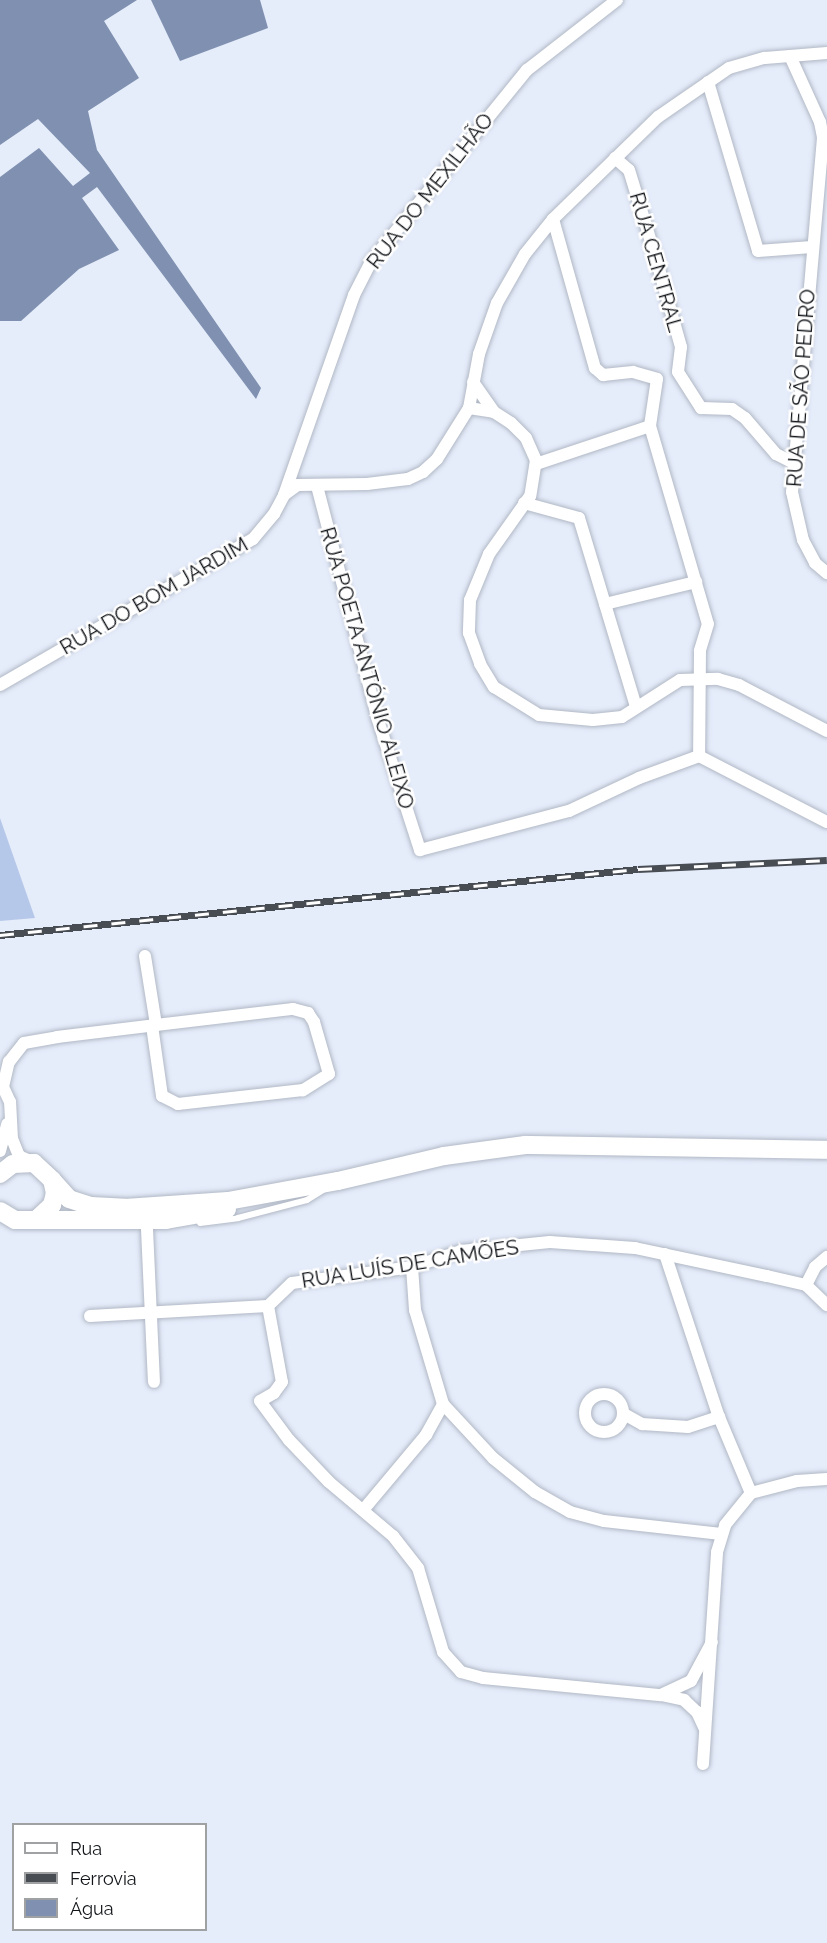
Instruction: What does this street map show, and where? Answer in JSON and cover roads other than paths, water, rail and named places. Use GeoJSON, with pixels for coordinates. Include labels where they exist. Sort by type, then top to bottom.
{"type":"FeatureCollection","features":[{"type":"Feature","properties":{"kind":"main road"},"geometry":{"type":"LineString","coordinates":[[3,1162],[34,1163],[69,1199],[91,1206],[125,1209],[228,1201],[338,1181],[444,1155],[525,1145],[827,1150]]}},
{"type":"Feature","properties":{"kind":"main road"},"geometry":{"type":"LineString","coordinates":[[36,1220],[52,1205],[52,1180]]}},
{"type":"Feature","properties":{"kind":"main road"},"geometry":{"type":"LineString","coordinates":[[5,1217],[117,1222],[166,1220],[301,1196],[338,1181]]}},
{"type":"Feature","properties":{"kind":"street","name":"RUA DO MEXILHÃO"},"geometry":{"type":"LineString","coordinates":[[284,495],[354,295],[370,263],[527,70],[617,0]]}},
{"type":"Feature","properties":{"kind":"street"},"geometry":{"type":"LineString","coordinates":[[284,495],[298,485],[317,486],[408,479],[423,472],[437,459],[469,408],[473,382],[496,303],[525,254],[553,219],[658,117],[729,68],[790,56],[827,53]]}},
{"type":"Feature","properties":{"kind":"street","name":"RUA DE SÃO PEDRO"},"geometry":{"type":"LineString","coordinates":[[790,56],[820,122],[823,138],[792,462],[792,492],[802,540],[815,563],[827,573]]}},
{"type":"Feature","properties":{"kind":"street"},"geometry":{"type":"LineString","coordinates":[[708,82],[758,251],[812,247]]}},
{"type":"Feature","properties":{"kind":"street"},"geometry":{"type":"LineString","coordinates":[[629,147],[629,170]]}},
{"type":"Feature","properties":{"kind":"street","name":"RUA CENTRAL"},"geometry":{"type":"LineString","coordinates":[[615,158],[629,170],[681,347],[678,372]]}},
{"type":"Feature","properties":{"kind":"street"},"geometry":{"type":"LineString","coordinates":[[553,219],[595,368],[603,375],[633,372],[657,379],[678,372],[701,408],[732,409],[745,418],[776,454],[792,462]]}},
{"type":"Feature","properties":{"kind":"street"},"geometry":{"type":"LineString","coordinates":[[657,379],[650,426],[708,624],[700,651],[699,756],[827,822]]}},
{"type":"Feature","properties":{"kind":"street"},"geometry":{"type":"LineString","coordinates":[[473,382],[494,412],[526,438],[536,464],[536,478],[524,503],[489,554],[470,600],[469,633],[480,664],[494,687],[538,715],[592,720],[622,717],[680,680],[701,677],[739,685],[827,731]]}},
{"type":"Feature","properties":{"kind":"street"},"geometry":{"type":"LineString","coordinates":[[469,408],[494,412]]}},
{"type":"Feature","properties":{"kind":"street"},"geometry":{"type":"LineString","coordinates":[[536,464],[650,426]]}},
{"type":"Feature","properties":{"kind":"street","name":"RUA POETA ANTÓNIO ALEIXO"},"geometry":{"type":"LineString","coordinates":[[317,486],[376,717],[420,850],[569,811],[639,778],[699,756]]}},
{"type":"Feature","properties":{"kind":"street","name":"RUA DO BOM JARDIM"},"geometry":{"type":"LineString","coordinates":[[0,685],[233,554],[254,539],[274,514],[284,495]]}},
{"type":"Feature","properties":{"kind":"street"},"geometry":{"type":"LineString","coordinates":[[524,503],[579,518],[636,707]]}},
{"type":"Feature","properties":{"kind":"street"},"geometry":{"type":"LineString","coordinates":[[605,604],[696,582]]}},
{"type":"Feature","properties":{"kind":"street"},"geometry":{"type":"LineString","coordinates":[[3,1162],[7,1128],[3,1087],[9,1062],[24,1043],[154,1025],[293,1009],[308,1013],[314,1022],[329,1074],[303,1090],[178,1104],[162,1095],[154,1025],[145,956]]}},
{"type":"Feature","properties":{"kind":"street"},"geometry":{"type":"LineString","coordinates":[[3,1087],[10,1102],[12,1139],[19,1156],[34,1163]]}},
{"type":"Feature","properties":{"kind":"street"},"geometry":{"type":"LineString","coordinates":[[147,1229],[154,1382]]}},
{"type":"Feature","properties":{"kind":"street","name":"RUA LUÍS DE CAMÕES"},"geometry":{"type":"LineString","coordinates":[[268,1306],[292,1283],[412,1267],[461,1251],[550,1242],[665,1254],[807,1285]]}},
{"type":"Feature","properties":{"kind":"street"},"geometry":{"type":"LineString","coordinates":[[665,1254],[719,1417],[751,1493]]}},
{"type":"Feature","properties":{"kind":"street"},"geometry":{"type":"LineString","coordinates":[[827,1257],[815,1267],[807,1285],[827,1305]]}},
{"type":"Feature","properties":{"kind":"street"},"geometry":{"type":"LineString","coordinates":[[412,1267],[415,1310],[443,1404],[493,1458],[535,1492],[570,1512],[604,1521],[721,1534]]}},
{"type":"Feature","properties":{"kind":"street"},"geometry":{"type":"LineString","coordinates":[[90,1316],[268,1306],[282,1382],[274,1393],[260,1401],[297,1448],[329,1482],[364,1509],[393,1536],[418,1568],[443,1652],[461,1672],[483,1678],[661,1695],[684,1700],[697,1712],[706,1730]]}},
{"type":"Feature","properties":{"kind":"street"},"geometry":{"type":"LineString","coordinates":[[364,1509],[426,1435],[443,1404]]}},
{"type":"Feature","properties":{"kind":"street"},"geometry":{"type":"LineString","coordinates":[[624,1414],[642,1424],[688,1427],[719,1417]]}},
{"type":"Feature","properties":{"kind":"street"},"geometry":{"type":"LineString","coordinates":[[703,1764],[721,1534],[751,1493],[797,1481],[827,1479]]}},
{"type":"Feature","properties":{"kind":"street"},"geometry":{"type":"LineString","coordinates":[[661,1695],[691,1681],[712,1642]]}},
{"type":"Feature","properties":{"kind":"lane"},"geometry":{"type":"LineString","coordinates":[[117,1222],[147,1229],[238,1218],[307,1200],[338,1181]]}},
{"type":"Feature","properties":{"kind":"water"},"geometry":{"type":"Polygon","coordinates":[[[0,0],[137,0],[104,21],[139,78],[88,111],[97,150],[261,388],[256,399],[97,187],[82,198],[119,250],[79,269],[21,321],[0,321],[0,177],[39,148],[73,186],[90,173],[38,119],[0,145],[0,0]]]}},
{"type":"Feature","properties":{"kind":"water"},"geometry":{"type":"Polygon","coordinates":[[[151,0],[260,0],[268,28],[180,61],[151,0]]]}},
{"type":"Feature","properties":{"kind":"railway"},"geometry":{"type":"LineString","coordinates":[[0,935],[638,869],[827,860]]}}]}
